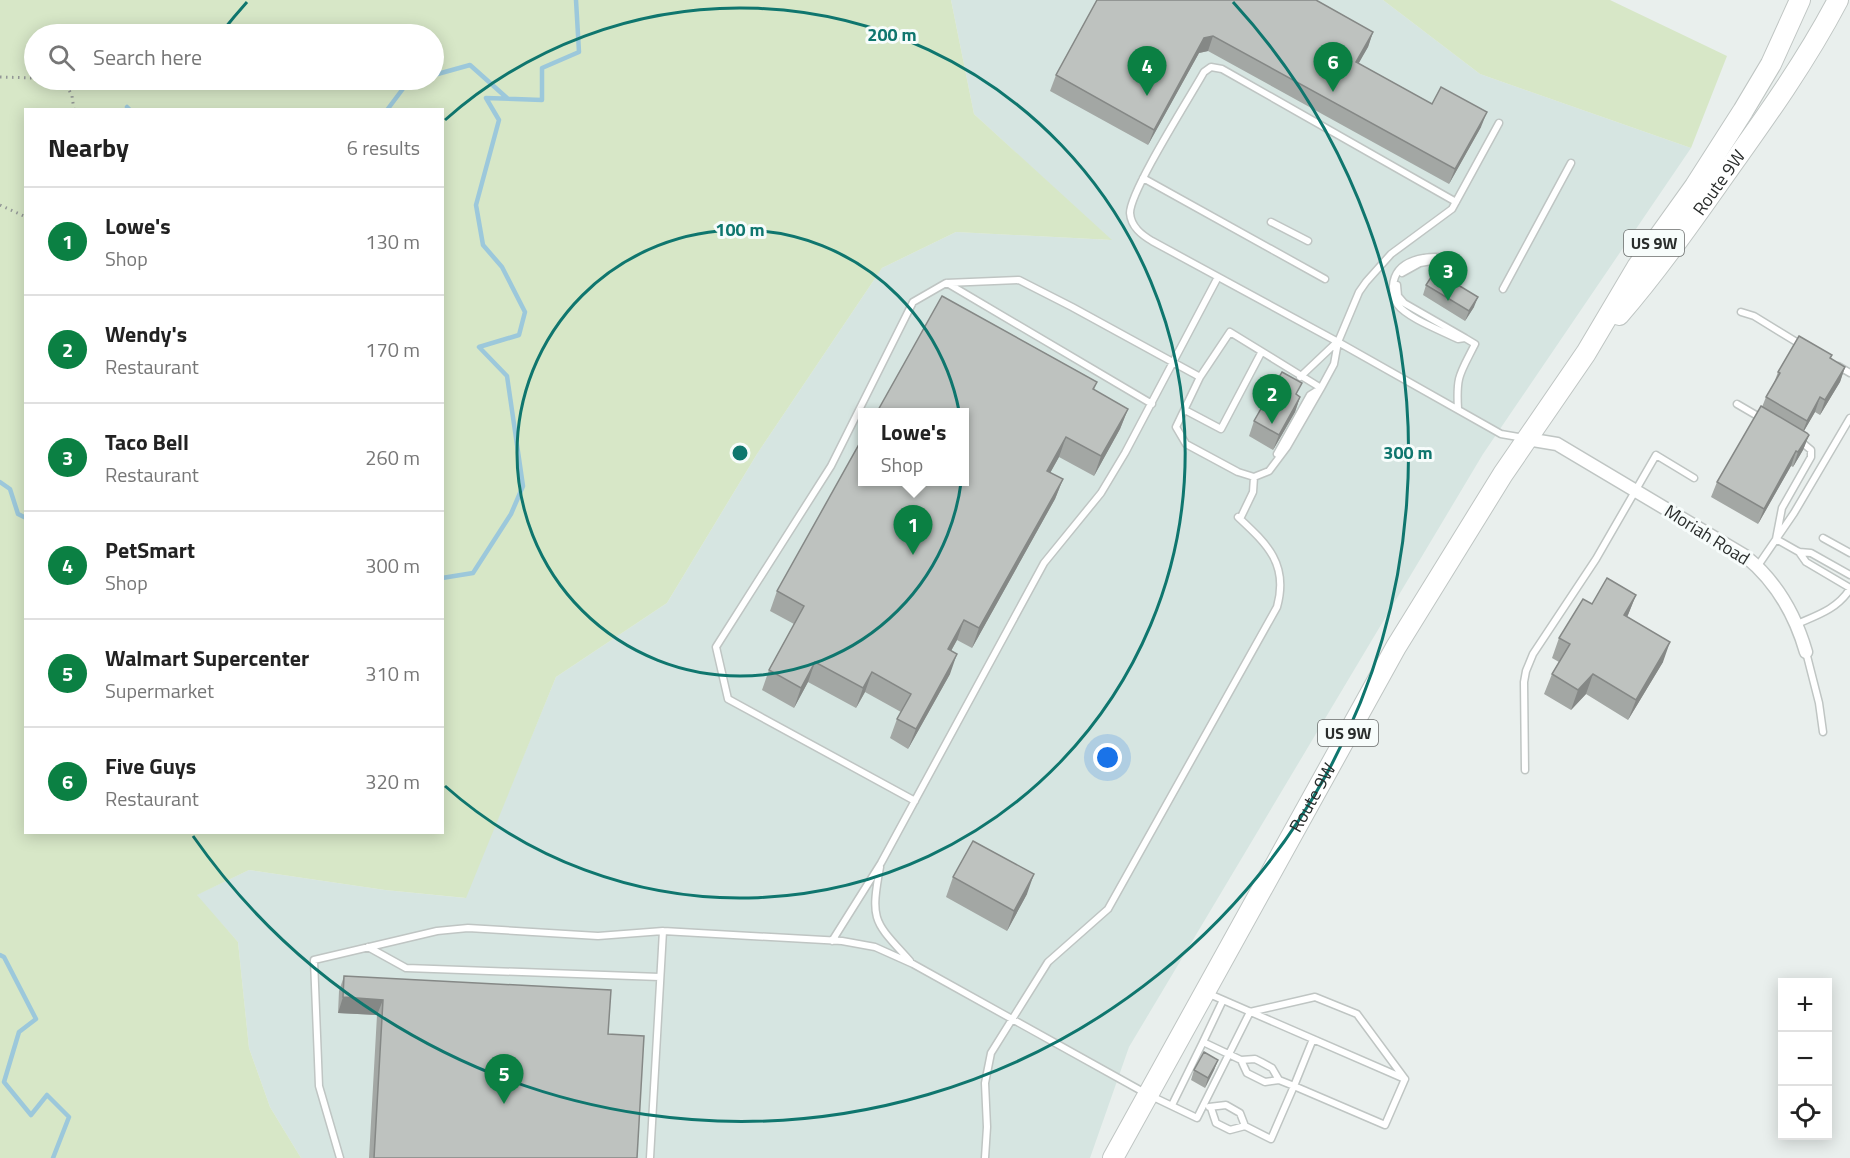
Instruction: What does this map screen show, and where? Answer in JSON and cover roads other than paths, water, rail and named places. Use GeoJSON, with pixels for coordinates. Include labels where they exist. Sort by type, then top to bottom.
{"type":"FeatureCollection","features":[{"type":"Feature","properties":{"kind":"main road","name":"Route 9W"},"geometry":{"type":"LineString","coordinates":[[1113,1158],[1386,664],[1445,565],[1586,353],[1637,267],[1695,186],[1743,111],[1771,64],[1800,0]]}},
{"type":"Feature","properties":{"kind":"main road","name":"Route 9W"},"geometry":{"type":"LineString","coordinates":[[1586,353],[1653,275],[1773,106],[1815,42],[1838,0]]}},
{"type":"Feature","properties":{"kind":"street","name":"Moriah Road"},"geometry":{"type":"LineString","coordinates":[[1527,439],[1557,444],[1738,551],[1757,567],[1779,592],[1797,624],[1806,652]]}},
{"type":"Feature","properties":{"kind":"lane"},"geometry":{"type":"LineString","coordinates":[[1456,202],[1217,67],[1204,72],[1143,178],[1133,199],[1130,213],[1138,232],[1152,242],[1338,342],[1501,434],[1527,439]]}},
{"type":"Feature","properties":{"kind":"lane"},"geometry":{"type":"LineString","coordinates":[[1322,388],[1300,377],[1230,333],[1200,377],[1176,426],[1185,444],[1238,472],[1254,477],[1269,471],[1287,447],[1322,388],[1334,364],[1338,342],[1359,292],[1391,254],[1448,213],[1499,123]]}},
{"type":"Feature","properties":{"kind":"lane"},"geometry":{"type":"LineString","coordinates":[[1503,289],[1571,163]]}},
{"type":"Feature","properties":{"kind":"lane"},"geometry":{"type":"LineString","coordinates":[[1143,178],[1325,279]]}},
{"type":"Feature","properties":{"kind":"lane"},"geometry":{"type":"LineString","coordinates":[[1271,222],[1308,242]]}},
{"type":"Feature","properties":{"kind":"lane"},"geometry":{"type":"LineString","coordinates":[[1449,258],[1420,263],[1406,270],[1399,279],[1398,296],[1404,303],[1475,344],[1458,376],[1456,389],[1458,410]]}},
{"type":"Feature","properties":{"kind":"lane"},"geometry":{"type":"LineString","coordinates":[[832,941],[915,801],[1044,563],[1101,493],[1125,453],[1218,277]]}},
{"type":"Feature","properties":{"kind":"lane"},"geometry":{"type":"LineString","coordinates":[[860,408],[913,302],[946,283],[1019,280],[1174,361],[1200,377]]}},
{"type":"Feature","properties":{"kind":"lane"},"geometry":{"type":"LineString","coordinates":[[946,283],[1152,404]]}},
{"type":"Feature","properties":{"kind":"lane"},"geometry":{"type":"LineString","coordinates":[[1741,312],[1754,316],[1813,352]]}},
{"type":"Feature","properties":{"kind":"lane"},"geometry":{"type":"LineString","coordinates":[[1300,377],[1338,342]]}},
{"type":"Feature","properties":{"kind":"lane"},"geometry":{"type":"LineString","coordinates":[[1185,410],[1221,429],[1261,352]]}},
{"type":"Feature","properties":{"kind":"lane"},"geometry":{"type":"LineString","coordinates":[[1831,362],[1850,374]]}},
{"type":"Feature","properties":{"kind":"lane"},"geometry":{"type":"LineString","coordinates":[[1737,404],[1766,421]]}},
{"type":"Feature","properties":{"kind":"lane"},"geometry":{"type":"LineString","coordinates":[[858,412],[831,466],[716,647],[728,699],[915,801]]}},
{"type":"Feature","properties":{"kind":"lane"},"geometry":{"type":"LineString","coordinates":[[1757,567],[1794,513],[1850,418]]}},
{"type":"Feature","properties":{"kind":"lane"},"geometry":{"type":"LineString","coordinates":[[1776,539],[1782,508],[1811,457],[1809,447],[1792,436]]}},
{"type":"Feature","properties":{"kind":"lane"},"geometry":{"type":"LineString","coordinates":[[1525,770],[1524,682],[1529,663],[1596,559],[1656,455],[1694,478]]}},
{"type":"Feature","properties":{"kind":"lane"},"geometry":{"type":"LineString","coordinates":[[985,1158],[987,1127],[985,1083],[995,1046],[1048,962],[1108,909],[1276,607],[1280,594],[1275,559],[1267,544],[1239,518],[1253,492],[1254,477]]}},
{"type":"Feature","properties":{"kind":"lane"},"geometry":{"type":"LineString","coordinates":[[1823,538],[1850,553]]}},
{"type":"Feature","properties":{"kind":"lane"},"geometry":{"type":"LineString","coordinates":[[1776,539],[1799,552],[1811,553],[1850,575]]}},
{"type":"Feature","properties":{"kind":"lane"},"geometry":{"type":"LineString","coordinates":[[1797,624],[1831,609],[1843,600],[1850,588],[1806,562],[1799,552]]}},
{"type":"Feature","properties":{"kind":"lane","name":"Moriah Road"},"geometry":{"type":"LineString","coordinates":[[1806,652],[1819,703],[1823,732]]}},
{"type":"Feature","properties":{"kind":"lane"},"geometry":{"type":"LineString","coordinates":[[880,863],[875,895],[876,917],[884,932],[913,964]]}},
{"type":"Feature","properties":{"kind":"lane"},"geometry":{"type":"LineString","coordinates":[[340,1158],[319,1086],[314,960],[437,931],[468,928],[598,936],[663,932],[853,942],[875,947],[913,964],[1147,1094],[1197,1118],[1208,1106],[1250,1012]]}},
{"type":"Feature","properties":{"kind":"lane"},"geometry":{"type":"LineString","coordinates":[[650,1158],[663,932]]}},
{"type":"Feature","properties":{"kind":"lane"},"geometry":{"type":"LineString","coordinates":[[367,946],[406,968],[660,977]]}},
{"type":"Feature","properties":{"kind":"lane"},"geometry":{"type":"LineString","coordinates":[[1204,992],[1405,1079]]}},
{"type":"Feature","properties":{"kind":"lane"},"geometry":{"type":"LineString","coordinates":[[1250,1012],[1316,997],[1357,1014],[1405,1079]]}},
{"type":"Feature","properties":{"kind":"lane"},"geometry":{"type":"LineString","coordinates":[[1172,1105],[1223,1000]]}},
{"type":"Feature","properties":{"kind":"lane"},"geometry":{"type":"LineString","coordinates":[[1208,1106],[1216,1123],[1230,1130],[1245,1126],[1271,1139],[1313,1039]]}},
{"type":"Feature","properties":{"kind":"lane"},"geometry":{"type":"LineString","coordinates":[[1203,1042],[1241,1060],[1255,1059],[1272,1068],[1279,1080]]}},
{"type":"Feature","properties":{"kind":"lane"},"geometry":{"type":"LineString","coordinates":[[1241,1060],[1247,1073],[1265,1082],[1279,1080],[1385,1125],[1405,1079]]}},
{"type":"Feature","properties":{"kind":"lane"},"geometry":{"type":"LineString","coordinates":[[1208,1106],[1226,1105],[1240,1113],[1245,1126]]}},
{"type":"Feature","properties":{"kind":"waterway"},"geometry":{"type":"LineString","coordinates":[[444,578],[473,573],[511,514],[523,486],[507,376],[479,347],[519,335],[525,312],[502,267],[483,245],[476,205],[499,120],[486,98],[542,100],[542,68],[579,52],[576,0]]}},
{"type":"Feature","properties":{"kind":"waterway"},"geometry":{"type":"LineString","coordinates":[[444,72],[470,65],[507,98]]}},
{"type":"Feature","properties":{"kind":"waterway"},"geometry":{"type":"LineString","coordinates":[[388,108],[402,90]]}},
{"type":"Feature","properties":{"kind":"waterway"},"geometry":{"type":"LineString","coordinates":[[0,482],[10,489],[18,514],[24,517]]}},
{"type":"Feature","properties":{"kind":"waterway"},"geometry":{"type":"LineString","coordinates":[[0,955],[4,957],[36,1019],[19,1032],[4,1082],[31,1115],[47,1095],[69,1117],[53,1158]]}},
{"type":"Feature","properties":{"kind":"place","name":"Five Guys"},"geometry":{"type":"Point","coordinates":[1333,92]}},
{"type":"Feature","properties":{"kind":"place","name":"PetSmart"},"geometry":{"type":"Point","coordinates":[1147,96]}},
{"type":"Feature","properties":{"kind":"place","name":"Taco Bell"},"geometry":{"type":"Point","coordinates":[1448,301]}},
{"type":"Feature","properties":{"kind":"place","name":"Wendy's"},"geometry":{"type":"Point","coordinates":[1272,424]}},
{"type":"Feature","properties":{"kind":"place","name":"Lowe's"},"geometry":{"type":"Point","coordinates":[913,555]}},
{"type":"Feature","properties":{"kind":"place","name":"Walmart Supercenter"},"geometry":{"type":"Point","coordinates":[504,1104]}}]}
